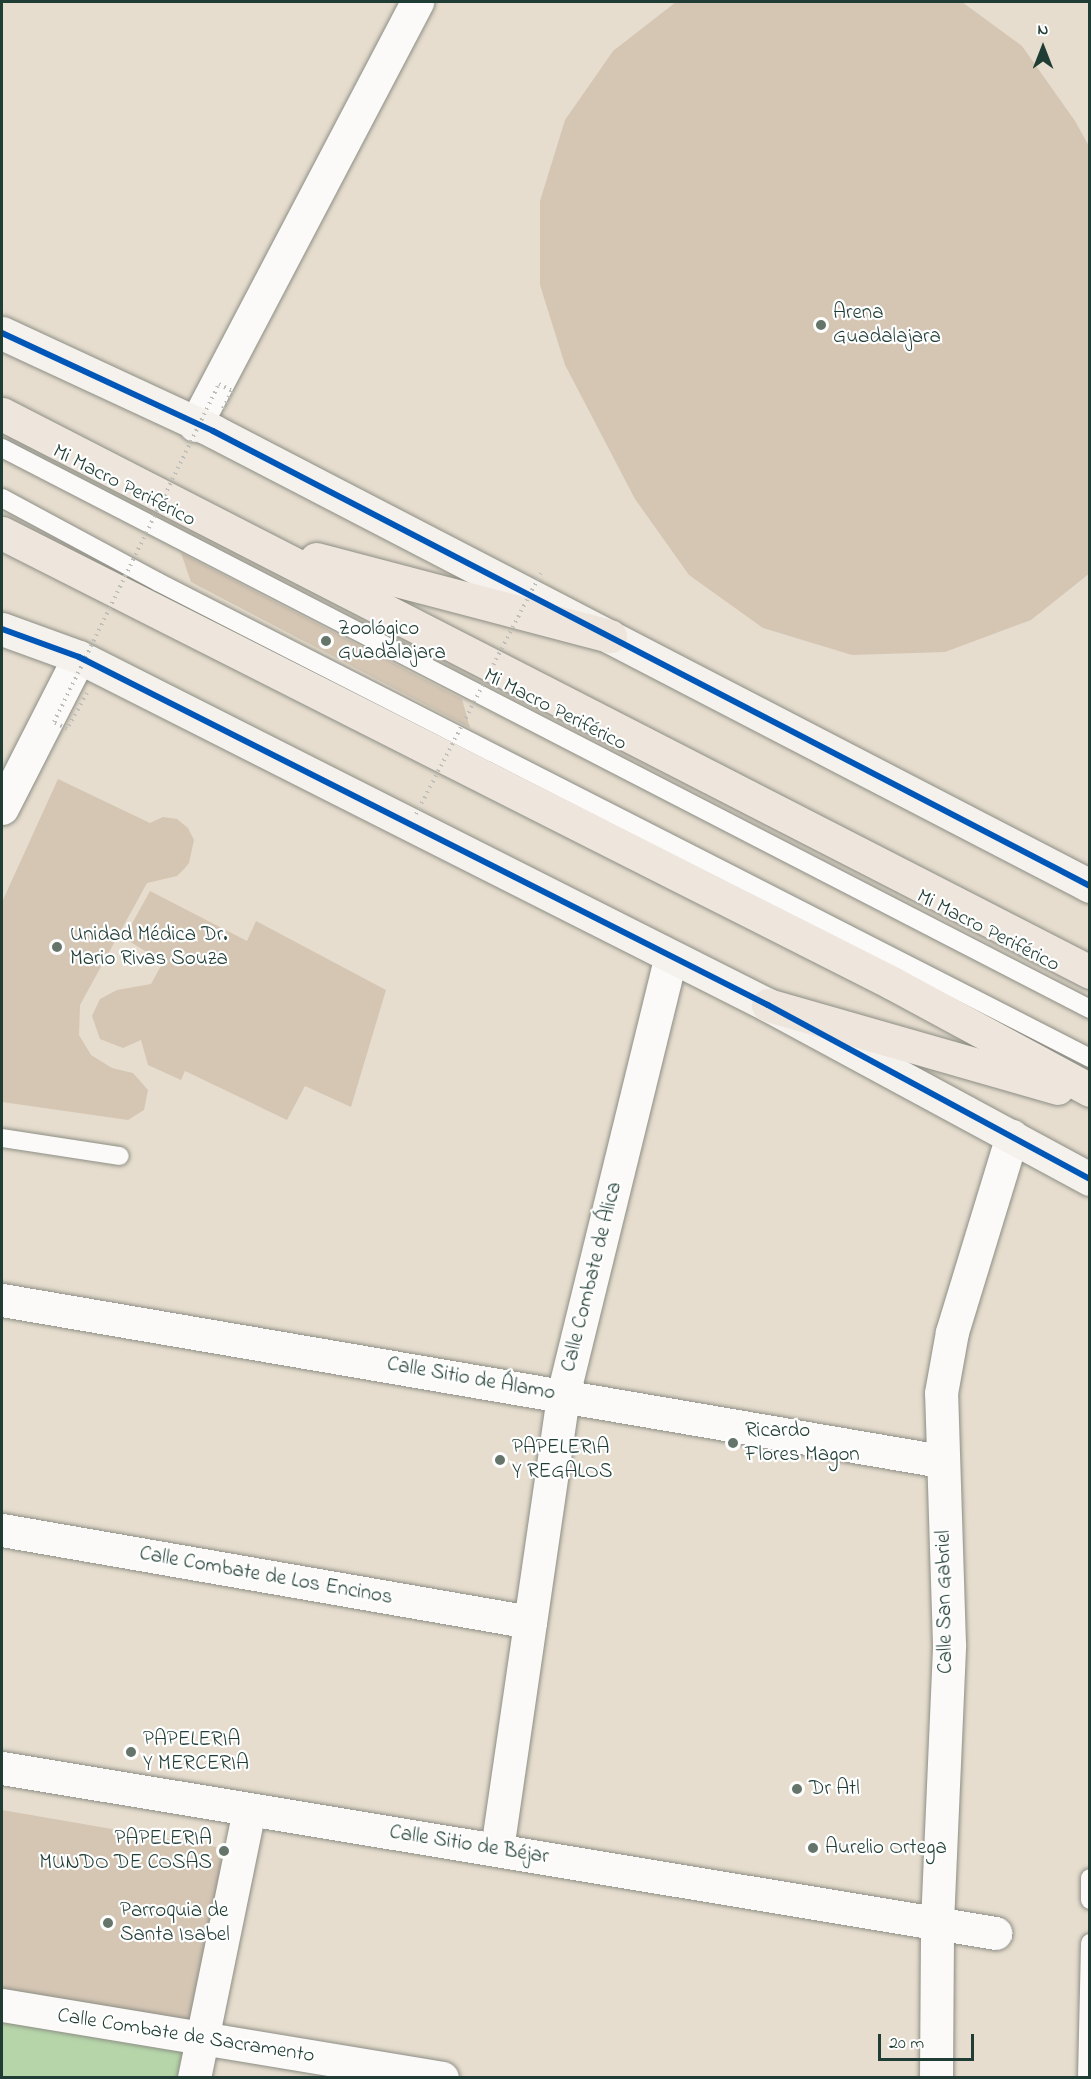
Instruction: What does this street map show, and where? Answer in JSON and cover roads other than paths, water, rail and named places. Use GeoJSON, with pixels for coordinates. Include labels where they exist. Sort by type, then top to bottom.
{"type":"FeatureCollection","features":[{"type":"Feature","properties":{"kind":"highway"},"geometry":{"type":"LineString","coordinates":[[2,414],[1089,972]]}},
{"type":"Feature","properties":{"kind":"highway"},"geometry":{"type":"LineString","coordinates":[[2,533],[892,983],[1089,1090]]}},
{"type":"Feature","properties":{"kind":"highway"},"geometry":{"type":"LineString","coordinates":[[256,543],[610,636]]}},
{"type":"Feature","properties":{"kind":"highway"},"geometry":{"type":"LineString","coordinates":[[768,1005],[1089,1097]]}},
{"type":"Feature","properties":{"kind":"street"},"geometry":{"type":"LineString","coordinates":[[209,418],[417,2]]}},
{"type":"Feature","properties":{"kind":"street"},"geometry":{"type":"LineString","coordinates":[[2,333],[209,418],[610,636],[1089,886]]}},
{"type":"Feature","properties":{"kind":"street"},"geometry":{"type":"LineString","coordinates":[[2,629],[79,657],[768,1005],[1089,1179]]}},
{"type":"Feature","properties":{"kind":"street"},"geometry":{"type":"LineString","coordinates":[[2,808],[79,657]]}},
{"type":"Feature","properties":{"kind":"street","name":"Calle Combate de Álica"},"geometry":{"type":"LineString","coordinates":[[497,1849],[563,1395],[670,957]]}},
{"type":"Feature","properties":{"kind":"street","name":"Calle San Gabriel"},"geometry":{"type":"LineString","coordinates":[[936,2078],[937,1923],[949,1644],[941,1461],[945,1363],[1011,1136]]}},
{"type":"Feature","properties":{"kind":"street","name":"Calle Sitio de Álamo"},"geometry":{"type":"LineString","coordinates":[[2,1300],[941,1461]]}},
{"type":"Feature","properties":{"kind":"street","name":"Calle Combate de Los Encinos"},"geometry":{"type":"LineString","coordinates":[[2,1530],[530,1622]]}},
{"type":"Feature","properties":{"kind":"street","name":"Calle Sitio de Béjar"},"geometry":{"type":"LineString","coordinates":[[2,1768],[995,1933]]}},
{"type":"Feature","properties":{"kind":"street"},"geometry":{"type":"LineString","coordinates":[[194,2078],[249,1810]]}},
{"type":"Feature","properties":{"kind":"street","name":"Calle Combate de Sacramento"},"geometry":{"type":"LineString","coordinates":[[2,2005],[442,2078]]}},
{"type":"Feature","properties":{"kind":"lane","name":"Mi Macro Periférico"},"geometry":{"type":"LineString","coordinates":[[2,448],[1089,1009]]}},
{"type":"Feature","properties":{"kind":"lane"},"geometry":{"type":"LineString","coordinates":[[2,498],[158,582],[1089,1058]]}},
{"type":"Feature","properties":{"kind":"lane"},"geometry":{"type":"LineString","coordinates":[[2,1138],[120,1156]]}},
{"type":"Feature","properties":{"kind":"lane"},"geometry":{"type":"LineString","coordinates":[[1089,1878],[1089,1900]]}},
{"type":"Feature","properties":{"kind":"lane"},"geometry":{"type":"LineString","coordinates":[[1087,2078],[1089,1943]]}},
{"type":"Feature","properties":{"kind":"place","name":"Arena Guadalajara"},"geometry":{"type":"Point","coordinates":[821,325]}},
{"type":"Feature","properties":{"kind":"place","name":"Zoológico Guadalajara"},"geometry":{"type":"Point","coordinates":[326,641]}},
{"type":"Feature","properties":{"kind":"place","name":"Unidad Médica Dr. Mario Rivas Souza"},"geometry":{"type":"Point","coordinates":[57,947]}},
{"type":"Feature","properties":{"kind":"place","name":"Ricardo Flores Magon"},"geometry":{"type":"Point","coordinates":[733,1443]}},
{"type":"Feature","properties":{"kind":"place","name":"PAPELERIA Y REGALOS"},"geometry":{"type":"Point","coordinates":[500,1460]}},
{"type":"Feature","properties":{"kind":"place","name":"PAPELERIA Y MERCERIA"},"geometry":{"type":"Point","coordinates":[131,1752]}},
{"type":"Feature","properties":{"kind":"place","name":"Dr Atl"},"geometry":{"type":"Point","coordinates":[797,1789]}},
{"type":"Feature","properties":{"kind":"place","name":"Aurelio Ortega"},"geometry":{"type":"Point","coordinates":[813,1848]}},
{"type":"Feature","properties":{"kind":"place","name":"PAPELERIA MUNDO DE COSAS"},"geometry":{"type":"Point","coordinates":[224,1851]}},
{"type":"Feature","properties":{"kind":"place","name":"Parroquia de Santa Isabel"},"geometry":{"type":"Point","coordinates":[108,1923]}}]}
